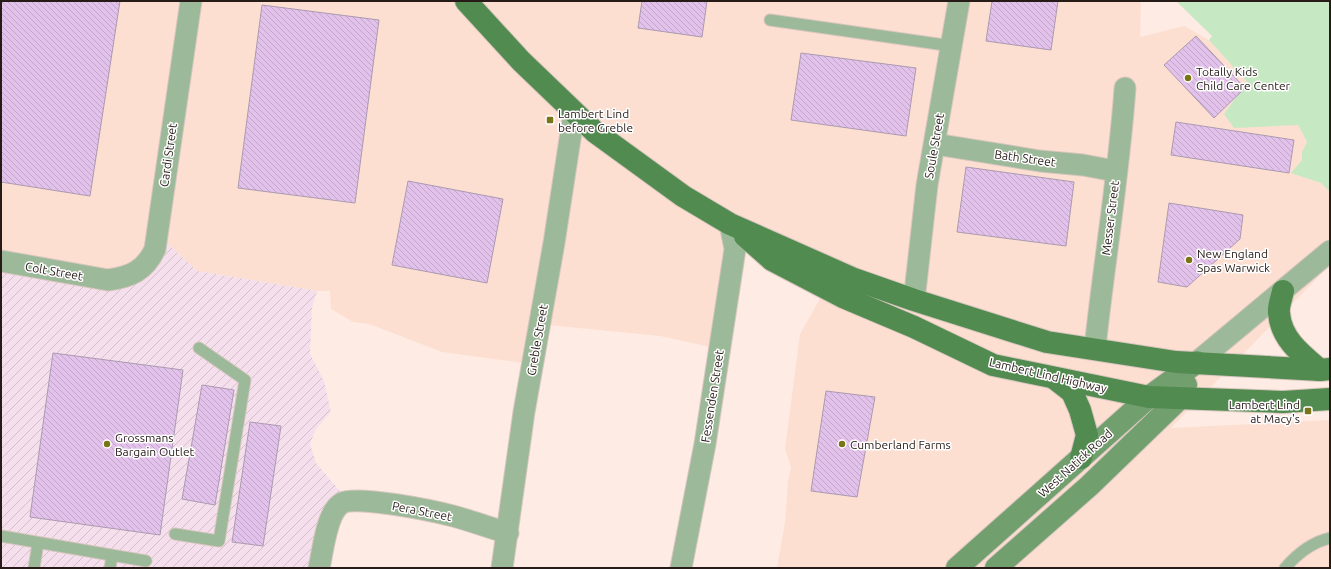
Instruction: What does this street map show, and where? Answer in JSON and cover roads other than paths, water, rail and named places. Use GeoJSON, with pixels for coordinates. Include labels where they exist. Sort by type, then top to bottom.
{"type":"FeatureCollection","features":[{"type":"Feature","properties":{"kind":"main road","name":"Lambert Lind Highway"},"geometry":{"type":"LineString","coordinates":[[466,1],[521,61],[595,132],[683,196],[730,224],[854,279],[914,300],[1047,342],[1095,348],[1176,362],[1325,370]]}},
{"type":"Feature","properties":{"kind":"main road","name":"Lambert Lind Highway"},"geometry":{"type":"LineString","coordinates":[[730,224],[772,260],[843,297],[914,327],[993,365],[1149,397],[1283,402],[1330,399]]}},
{"type":"Feature","properties":{"kind":"main road"},"geometry":{"type":"LineString","coordinates":[[1283,291],[1279,312],[1284,331],[1295,349],[1325,370]]}},
{"type":"Feature","properties":{"kind":"main road","name":"West Natick Road"},"geometry":{"type":"LineString","coordinates":[[957,568],[1149,397],[1197,362]]}},
{"type":"Feature","properties":{"kind":"main road","name":"West Natick Road"},"geometry":{"type":"LineString","coordinates":[[996,568],[1089,486],[1179,399],[1197,362]]}},
{"type":"Feature","properties":{"kind":"main road"},"geometry":{"type":"LineString","coordinates":[[1054,378],[1072,392],[1080,410],[1087,435],[1081,458]]}},
{"type":"Feature","properties":{"kind":"street","name":"Cardi Street"},"geometry":{"type":"LineString","coordinates":[[108,280],[124,278],[139,272],[146,265],[155,250],[191,1]]}},
{"type":"Feature","properties":{"kind":"street","name":"Soule Street"},"geometry":{"type":"LineString","coordinates":[[915,292],[921,251],[922,222],[959,1]]}},
{"type":"Feature","properties":{"kind":"street","name":"Messer Street"},"geometry":{"type":"LineString","coordinates":[[1095,348],[1125,88]]}},
{"type":"Feature","properties":{"kind":"street","name":"Greble Street"},"geometry":{"type":"LineString","coordinates":[[502,568],[524,412],[555,238],[574,113]]}},
{"type":"Feature","properties":{"kind":"street","name":"Bath Street"},"geometry":{"type":"LineString","coordinates":[[935,144],[1040,161],[1084,165],[1116,171]]}},
{"type":"Feature","properties":{"kind":"street","name":"Fessenden Street"},"geometry":{"type":"LineString","coordinates":[[681,568],[705,444],[735,249],[730,224]]}},
{"type":"Feature","properties":{"kind":"street","name":"West Natick Road"},"geometry":{"type":"LineString","coordinates":[[1197,362],[1330,251]]}},
{"type":"Feature","properties":{"kind":"street","name":"Colt Street"},"geometry":{"type":"LineString","coordinates":[[1,261],[108,280]]}},
{"type":"Feature","properties":{"kind":"street","name":"Pera Street"},"geometry":{"type":"LineString","coordinates":[[319,568],[330,517],[342,504],[350,501],[369,502],[453,516],[508,533]]}},
{"type":"Feature","properties":{"kind":"lane"},"geometry":{"type":"LineString","coordinates":[[770,20],[952,46]]}},
{"type":"Feature","properties":{"kind":"lane"},"geometry":{"type":"LineString","coordinates":[[175,534],[219,541],[246,380],[199,348]]}},
{"type":"Feature","properties":{"kind":"lane"},"geometry":{"type":"LineString","coordinates":[[1,536],[146,561]]}},
{"type":"Feature","properties":{"kind":"lane"},"geometry":{"type":"LineString","coordinates":[[1285,568],[1302,552],[1321,540],[1330,538]]}},
{"type":"Feature","properties":{"kind":"lane"},"geometry":{"type":"LineString","coordinates":[[34,568],[38,543]]}},
{"type":"Feature","properties":{"kind":"lane"},"geometry":{"type":"LineString","coordinates":[[110,568],[112,556]]}},
{"type":"Feature","properties":{"kind":"place","name":"Totally Kids Child Care Center"},"geometry":{"type":"Point","coordinates":[1188,78]}},
{"type":"Feature","properties":{"kind":"place","name":"Lambert Lind before Greble"},"geometry":{"type":"Point","coordinates":[550,120]}},
{"type":"Feature","properties":{"kind":"place","name":"New England Spas Warwick"},"geometry":{"type":"Point","coordinates":[1189,260]}},
{"type":"Feature","properties":{"kind":"place","name":"Lambert Lind at Macy's"},"geometry":{"type":"Point","coordinates":[1308,411]}},
{"type":"Feature","properties":{"kind":"place","name":"Grossmans Bargain Outlet"},"geometry":{"type":"Point","coordinates":[107,444]}},
{"type":"Feature","properties":{"kind":"place","name":"Cumberland Farms"},"geometry":{"type":"Point","coordinates":[842,444]}}]}
